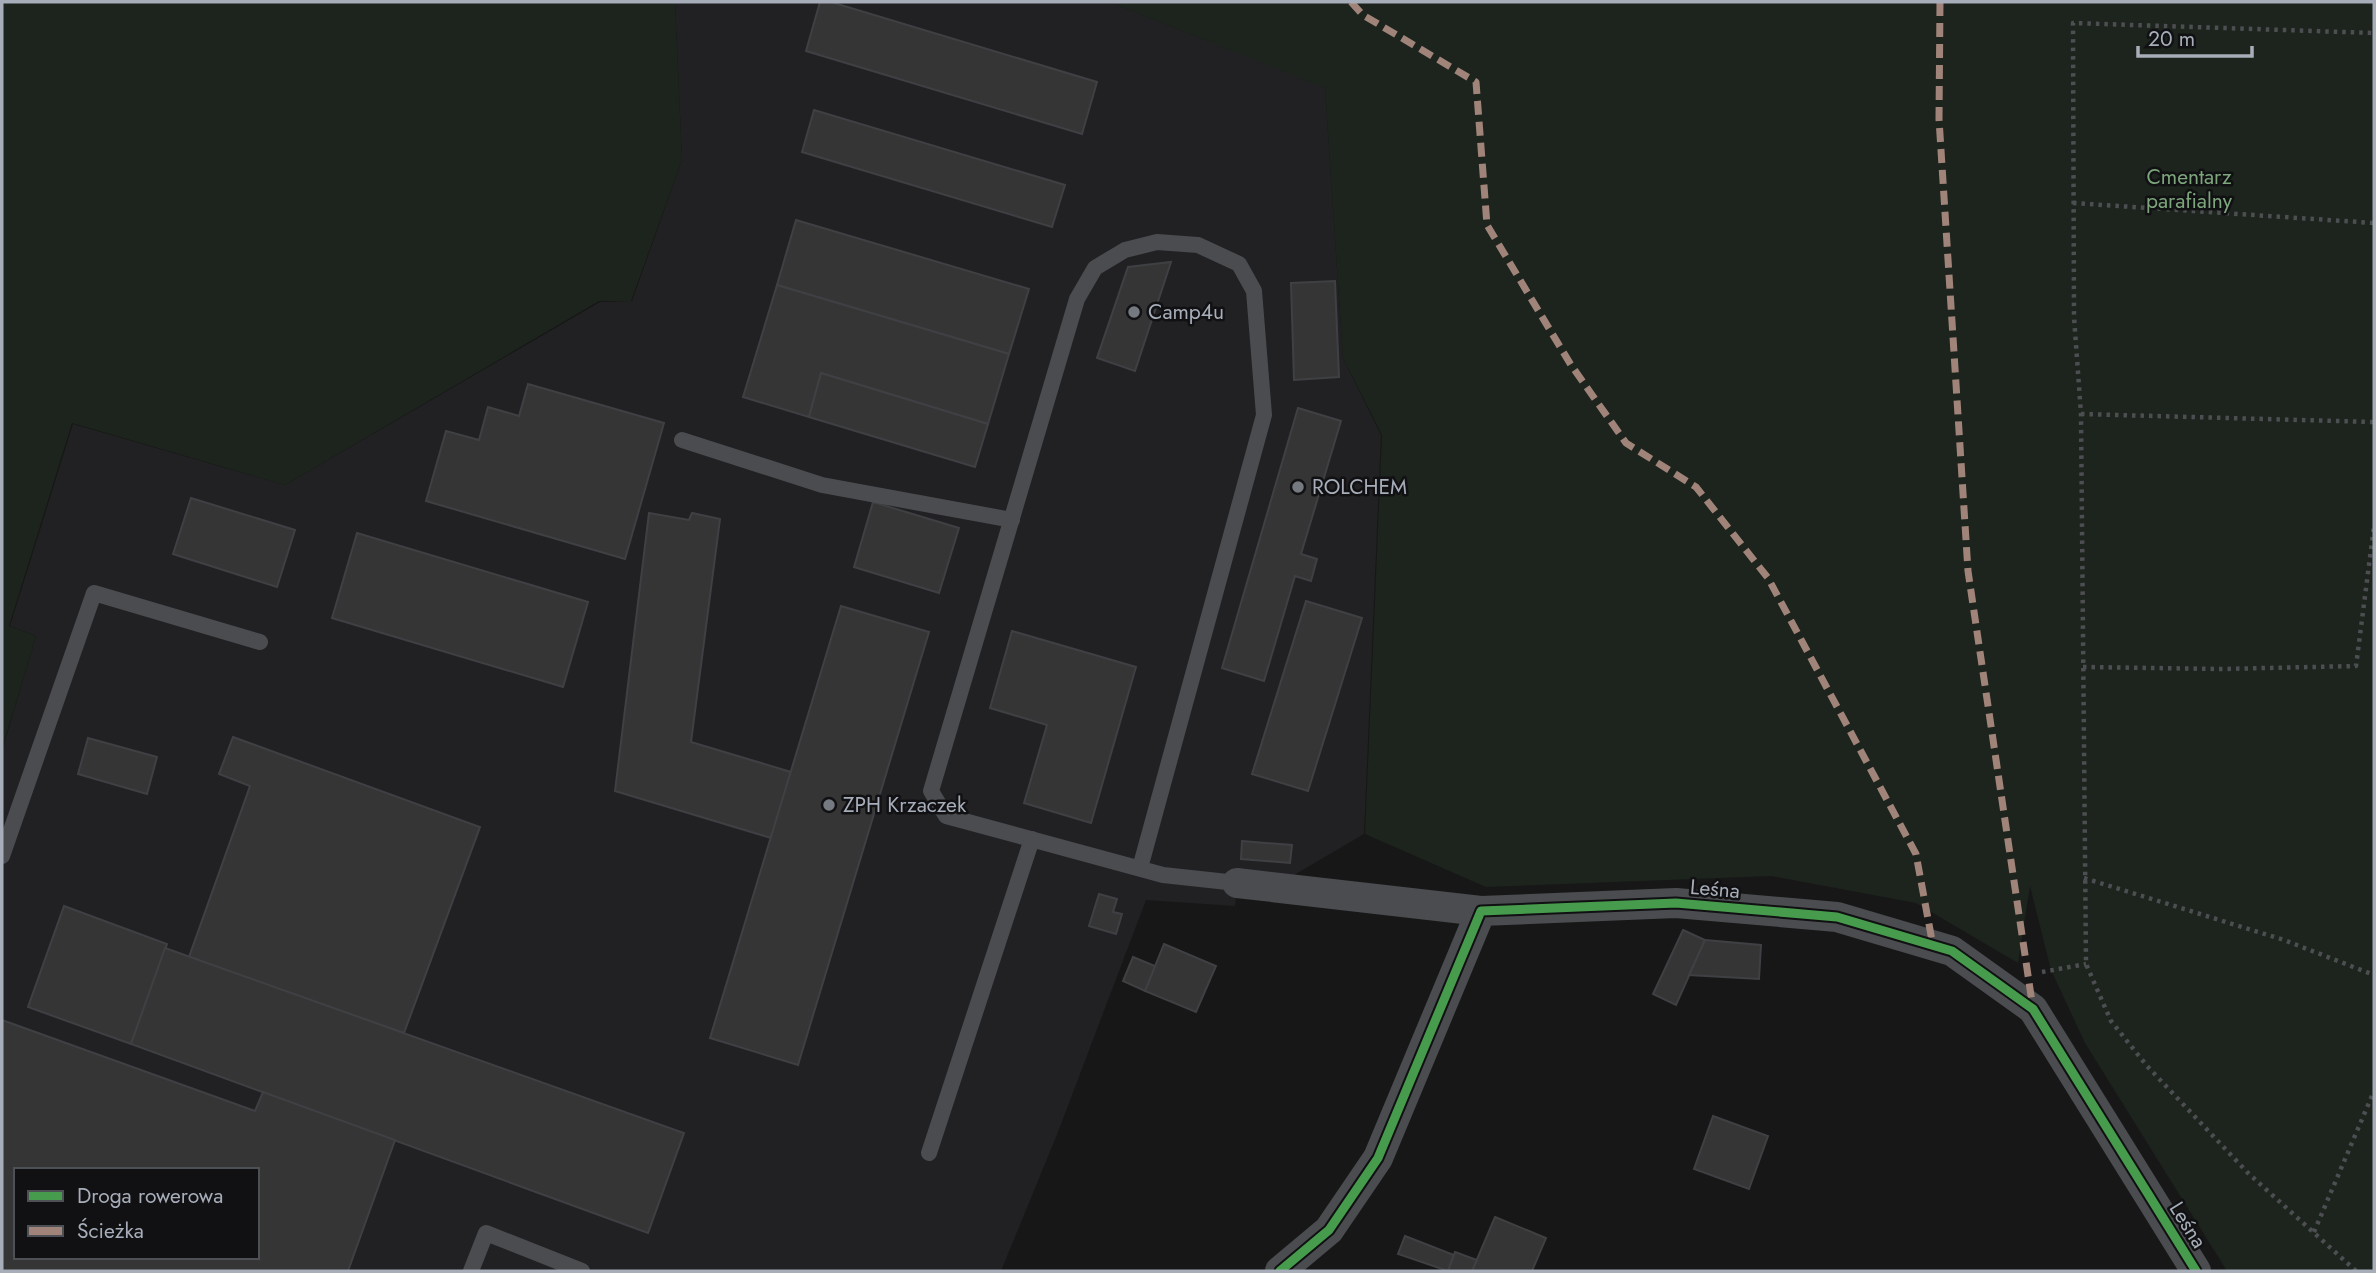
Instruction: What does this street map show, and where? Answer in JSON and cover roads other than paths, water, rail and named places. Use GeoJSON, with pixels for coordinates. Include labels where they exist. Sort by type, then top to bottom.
{"type":"FeatureCollection","features":[{"type":"Feature","properties":{"kind":"street","name":"Leśna"},"geometry":{"type":"LineString","coordinates":[[1237,883],[1480,911],[1676,903],[1837,917],[1952,951],[2033,1009],[2196,1271]]}},
{"type":"Feature","properties":{"kind":"street"},"geometry":{"type":"LineString","coordinates":[[1280,1271],[1329,1230],[1378,1158],[1480,911]]}},
{"type":"Feature","properties":{"kind":"lane"},"geometry":{"type":"LineString","coordinates":[[1140,868],[1264,415],[1254,291],[1239,264],[1198,245],[1157,242],[1125,250],[1095,268],[1077,299],[931,791],[946,816],[1163,875],[1237,883]]}},
{"type":"Feature","properties":{"kind":"lane"},"geometry":{"type":"LineString","coordinates":[[682,440],[822,485],[1012,520]]}},
{"type":"Feature","properties":{"kind":"lane"},"geometry":{"type":"LineString","coordinates":[[2,856],[93,593],[260,642]]}},
{"type":"Feature","properties":{"kind":"lane"},"geometry":{"type":"LineString","coordinates":[[929,1153],[1032,839]]}},
{"type":"Feature","properties":{"kind":"lane"},"geometry":{"type":"LineString","coordinates":[[471,1271],[485,1233],[583,1271]]}},
{"type":"Feature","properties":{"kind":"place","name":"Camp4u"},"geometry":{"type":"Point","coordinates":[1134,312]}},
{"type":"Feature","properties":{"kind":"place","name":"ROLCHEM"},"geometry":{"type":"Point","coordinates":[1298,487]}},
{"type":"Feature","properties":{"kind":"place","name":"ZPH Krzaczek"},"geometry":{"type":"Point","coordinates":[829,805]}},
{"type":"Feature","properties":{"kind":"park label","name":"Cmentarz parafialny"},"geometry":{"type":"Point","coordinates":[2189,189]}}]}
